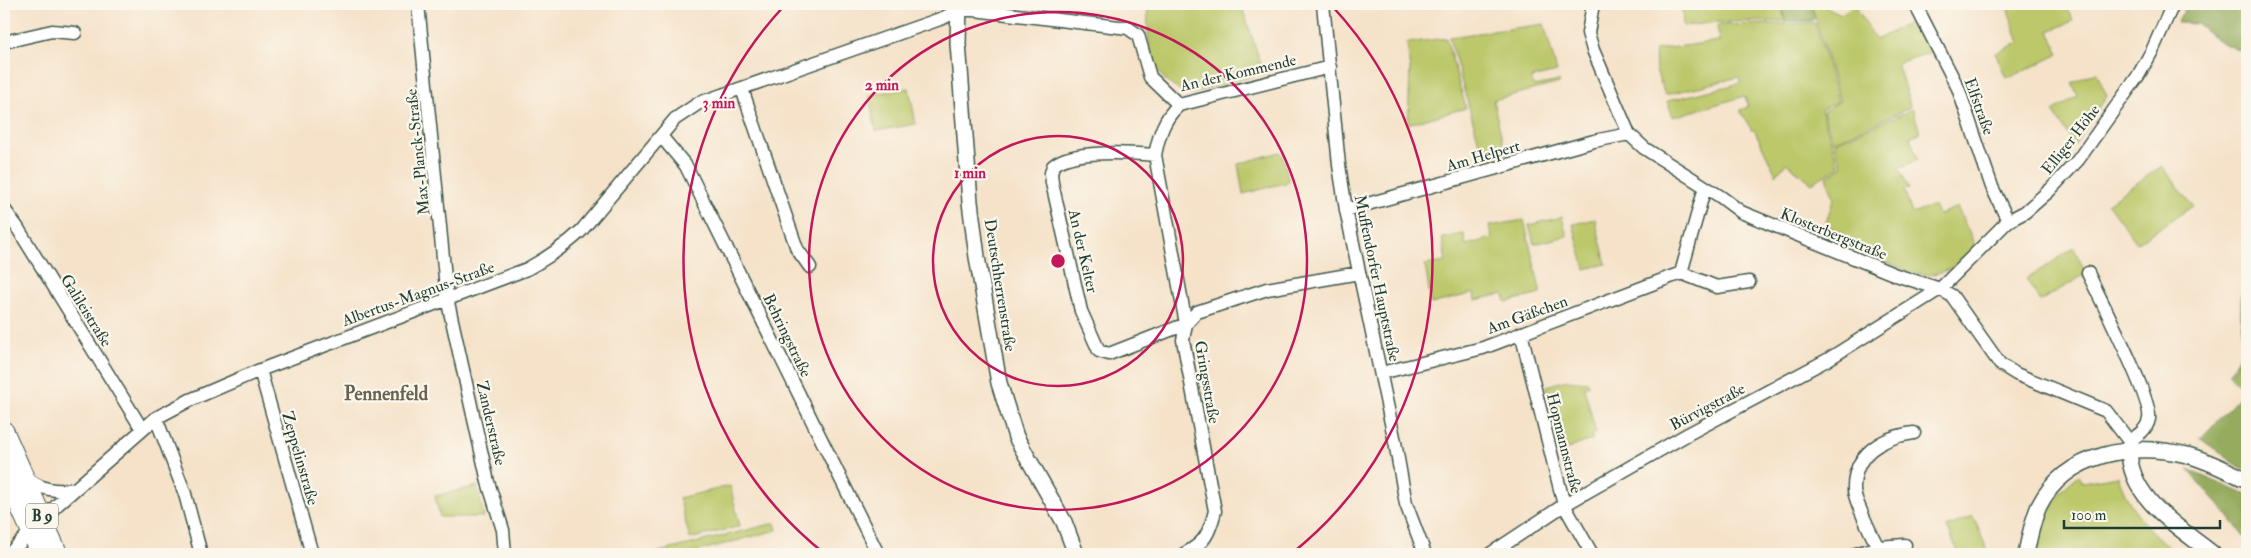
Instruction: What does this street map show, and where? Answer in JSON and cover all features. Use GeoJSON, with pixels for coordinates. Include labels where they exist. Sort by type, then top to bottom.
{"type":"FeatureCollection","features":[{"type":"Feature","properties":{"kind":"main road","name":"B 9"},"geometry":{"type":"LineString","coordinates":[[4,431],[25,477],[37,525],[41,554]]}},
{"type":"Feature","properties":{"kind":"main road","name":"B 9"},"geometry":{"type":"LineString","coordinates":[[4,471],[37,525],[58,554]]}},
{"type":"Feature","properties":{"kind":"street","name":"Max-Planck-Straße"},"geometry":{"type":"LineString","coordinates":[[418,4],[447,298]]}},
{"type":"Feature","properties":{"kind":"street","name":"Muffendorfer Hauptstraße"},"geometry":{"type":"LineString","coordinates":[[1324,4],[1339,165],[1346,210],[1381,373],[1406,504],[1425,554]]}},
{"type":"Feature","properties":{"kind":"street","name":"Klosterbergstraße"},"geometry":{"type":"LineString","coordinates":[[1593,4],[1588,33],[1593,50],[1629,134],[1644,148],[1748,215],[1896,275],[1940,289],[1952,296],[2000,364],[2016,374],[2106,411],[2129,445]]}},
{"type":"Feature","properties":{"kind":"street","name":"Elfstraße"},"geometry":{"type":"LineString","coordinates":[[1915,4],[1958,88],[1992,187],[2008,221]]}},
{"type":"Feature","properties":{"kind":"street","name":"Elliger Höhe"},"geometry":{"type":"LineString","coordinates":[[1940,289],[2008,221],[2025,212],[2050,190],[2078,160],[2138,76],[2174,4]]}},
{"type":"Feature","properties":{"kind":"street","name":"Albertus-Magnus-Straße"},"geometry":{"type":"LineString","coordinates":[[9,554],[75,489],[156,418],[190,400],[260,370],[526,269],[566,245],[581,231],[675,119],[686,110],[700,103],[943,18],[959,7]]}},
{"type":"Feature","properties":{"kind":"street","name":"An der Kommende"},"geometry":{"type":"LineString","coordinates":[[959,7],[1128,28],[1138,35],[1150,77],[1179,105],[1330,66]]}},
{"type":"Feature","properties":{"kind":"street","name":"Deutschherrenstraße"},"geometry":{"type":"LineString","coordinates":[[959,7],[958,43],[970,202],[978,264],[999,383],[1016,437],[1064,522],[1076,554]]}},
{"type":"Feature","properties":{"kind":"street"},"geometry":{"type":"LineString","coordinates":[[4,42],[52,31],[75,33]]}},
{"type":"Feature","properties":{"kind":"street"},"geometry":{"type":"LineString","coordinates":[[742,89],[797,249],[810,267]]}},
{"type":"Feature","properties":{"kind":"street"},"geometry":{"type":"LineString","coordinates":[[1179,105],[1170,113],[1158,138],[1155,154],[1186,324]]}},
{"type":"Feature","properties":{"kind":"street","name":"Am Helpert"},"geometry":{"type":"LineString","coordinates":[[1346,210],[1594,141],[1629,134]]}},
{"type":"Feature","properties":{"kind":"street","name":"Behringstraße"},"geometry":{"type":"LineString","coordinates":[[661,136],[686,166],[878,554]]}},
{"type":"Feature","properties":{"kind":"street","name":"An der Kelter"},"geometry":{"type":"LineString","coordinates":[[1155,154],[1106,152],[1064,160],[1053,166],[1051,172],[1052,183],[1081,310],[1099,351],[1109,354],[1186,324]]}},
{"type":"Feature","properties":{"kind":"street"},"geometry":{"type":"LineString","coordinates":[[1705,187],[1681,273],[1717,287],[1749,282]]}},
{"type":"Feature","properties":{"kind":"street","name":"Galileistraße"},"geometry":{"type":"LineString","coordinates":[[4,209],[142,429]]}},
{"type":"Feature","properties":{"kind":"street","name":"Gringsstraße"},"geometry":{"type":"LineString","coordinates":[[1184,554],[1194,549],[1209,533],[1215,511],[1183,340],[1186,324],[1197,312],[1247,294],[1359,273]]}},
{"type":"Feature","properties":{"kind":"street","name":"Am Gäßchen"},"geometry":{"type":"LineString","coordinates":[[1381,373],[1412,367],[1432,359],[1483,348],[1681,273]]}},
{"type":"Feature","properties":{"kind":"street"},"geometry":{"type":"LineString","coordinates":[[2026,554],[2030,529],[2040,505],[2056,484],[2076,467],[2103,454],[2129,445],[2144,431],[2149,420],[2148,409],[2128,356],[2088,273]]}},
{"type":"Feature","properties":{"kind":"street","name":"Bürvigstraße"},"geometry":{"type":"LineString","coordinates":[[1490,554],[1564,504],[1688,434],[1827,360],[1940,289]]}},
{"type":"Feature","properties":{"kind":"street","name":"Zanderstraße"},"geometry":{"type":"LineString","coordinates":[[447,298],[488,482],[503,530],[505,554]]}},
{"type":"Feature","properties":{"kind":"street","name":"Hopmannstraße"},"geometry":{"type":"LineString","coordinates":[[1521,333],[1564,504],[1592,554]]}},
{"type":"Feature","properties":{"kind":"street","name":"Zeppelinstraße"},"geometry":{"type":"LineString","coordinates":[[260,370],[312,554]]}},
{"type":"Feature","properties":{"kind":"street"},"geometry":{"type":"LineString","coordinates":[[156,418],[185,494],[202,554]]}},
{"type":"Feature","properties":{"kind":"street"},"geometry":{"type":"LineString","coordinates":[[1878,547],[1854,492],[1856,468],[1869,451],[1886,439],[1914,433]]}},
{"type":"Feature","properties":{"kind":"street"},"geometry":{"type":"LineString","coordinates":[[2129,445],[2188,456],[2247,480]]}},
{"type":"Feature","properties":{"kind":"street"},"geometry":{"type":"LineString","coordinates":[[2129,445],[2134,476],[2143,495],[2157,510],[2213,554]]}},
{"type":"Feature","properties":{"kind":"street"},"geometry":{"type":"LineString","coordinates":[[25,477],[32,483],[49,490],[75,489]]}},
{"type":"Feature","properties":{"kind":"street"},"geometry":{"type":"LineString","coordinates":[[1856,554],[1878,547],[1905,545]]}},
{"type":"Feature","properties":{"kind":"green space"},"geometry":{"type":"Polygon","coordinates":[[[1148,4],[1241,4],[1264,73],[1193,93],[1178,89],[1167,82],[1153,60],[1148,32],[1148,4]]]}},
{"type":"Feature","properties":{"kind":"green space"},"geometry":{"type":"Polygon","coordinates":[[[1682,4],[1781,4],[1785,21],[1720,22],[1683,26],[1682,4]]]}},
{"type":"Feature","properties":{"kind":"green space"},"geometry":{"type":"Polygon","coordinates":[[[1781,4],[1811,4],[1815,17],[1812,21],[1785,21],[1781,4]]]}},
{"type":"Feature","properties":{"kind":"green space"},"geometry":{"type":"Polygon","coordinates":[[[1820,4],[1841,14],[1855,5],[1876,40],[1918,18],[1936,51],[1897,63],[1910,105],[1909,108],[1833,142],[1823,112],[1840,101],[1812,7],[1820,4]]]}},
{"type":"Feature","properties":{"kind":"green space"},"geometry":{"type":"Polygon","coordinates":[[[2006,4],[2065,4],[2073,21],[2049,31],[2059,54],[2011,77],[2006,77],[1995,53],[2019,43],[2006,4]]]}},
{"type":"Feature","properties":{"kind":"green space"},"geometry":{"type":"Polygon","coordinates":[[[2188,4],[2247,4],[2247,53],[2221,42],[2198,24],[2177,23],[2188,4]]]}},
{"type":"Feature","properties":{"kind":"green space"},"geometry":{"type":"Polygon","coordinates":[[[1815,23],[1838,101],[1821,110],[1839,167],[1812,183],[1786,163],[1776,175],[1754,129],[1752,131],[1740,110],[1748,107],[1745,96],[1673,117],[1667,101],[1741,83],[1739,77],[1665,95],[1656,71],[1655,50],[1719,41],[1717,25],[1815,23]]]}},
{"type":"Feature","properties":{"kind":"green space"},"geometry":{"type":"Polygon","coordinates":[[[1544,24],[1557,72],[1531,78],[1534,86],[1559,81],[1560,83],[1493,100],[1507,161],[1486,167],[1449,37],[1544,24]]]}},
{"type":"Feature","properties":{"kind":"green space"},"geometry":{"type":"Polygon","coordinates":[[[1446,38],[1466,108],[1408,124],[1410,68],[1407,43],[1446,38]]]}},
{"type":"Feature","properties":{"kind":"green space"},"geometry":{"type":"Polygon","coordinates":[[[2096,72],[2107,96],[2075,145],[2053,111],[2078,96],[2072,83],[2096,72]]]}},
{"type":"Feature","properties":{"kind":"green space"},"geometry":{"type":"Polygon","coordinates":[[[909,88],[916,124],[876,131],[869,95],[909,88]]]}},
{"type":"Feature","properties":{"kind":"green space"},"geometry":{"type":"Polygon","coordinates":[[[1913,109],[1920,133],[1910,137],[1918,160],[1899,168],[1909,188],[1904,190],[1912,213],[1934,205],[1938,215],[1957,207],[1976,247],[1951,269],[1930,275],[1914,273],[1835,242],[1843,233],[1825,226],[1834,197],[1826,177],[1842,167],[1834,145],[1836,142],[1913,109]]]}},
{"type":"Feature","properties":{"kind":"green space"},"geometry":{"type":"Polygon","coordinates":[[[1280,152],[1289,182],[1243,194],[1238,164],[1280,152]]]}},
{"type":"Feature","properties":{"kind":"green space"},"geometry":{"type":"Polygon","coordinates":[[[2162,166],[2193,206],[2137,243],[2107,203],[2162,166]]]}},
{"type":"Feature","properties":{"kind":"green space"},"geometry":{"type":"Polygon","coordinates":[[[1562,217],[1567,236],[1534,244],[1529,225],[1562,217]]]}},
{"type":"Feature","properties":{"kind":"green space"},"geometry":{"type":"Polygon","coordinates":[[[1595,219],[1606,264],[1585,269],[1573,224],[1595,219]]]}},
{"type":"Feature","properties":{"kind":"green space"},"geometry":{"type":"Polygon","coordinates":[[[1524,220],[1541,294],[1506,302],[1504,294],[1475,300],[1474,293],[1431,304],[1425,265],[1446,262],[1442,238],[1464,234],[1466,245],[1492,238],[1489,226],[1524,220]]]}},
{"type":"Feature","properties":{"kind":"green space"},"geometry":{"type":"Polygon","coordinates":[[[2074,248],[2086,274],[2040,301],[2026,279],[2074,248]]]}},
{"type":"Feature","properties":{"kind":"green space"},"geometry":{"type":"Polygon","coordinates":[[[2247,275],[2247,472],[2198,437],[2201,438],[2245,391],[2228,374],[2242,348],[2241,299],[2247,275]]]}},
{"type":"Feature","properties":{"kind":"green space"},"geometry":{"type":"Polygon","coordinates":[[[1567,380],[1588,382],[1589,385],[1584,387],[1596,433],[1592,435],[1593,439],[1565,450],[1559,447],[1549,411],[1550,405],[1546,386],[1567,380]]]}},
{"type":"Feature","properties":{"kind":"green space"},"geometry":{"type":"Polygon","coordinates":[[[2188,470],[2247,495],[2247,541],[2219,504],[2188,470]]]}},
{"type":"Feature","properties":{"kind":"green space"},"geometry":{"type":"Polygon","coordinates":[[[2079,475],[2082,482],[2118,476],[2135,511],[2149,529],[2177,554],[2035,554],[2040,529],[2048,509],[2069,483],[2079,475]]]}},
{"type":"Feature","properties":{"kind":"green space"},"geometry":{"type":"Polygon","coordinates":[[[477,486],[484,517],[440,517],[435,496],[477,486]]]}},
{"type":"Feature","properties":{"kind":"green space"},"geometry":{"type":"Polygon","coordinates":[[[730,486],[740,526],[690,539],[679,498],[730,486]]]}},
{"type":"Feature","properties":{"kind":"green space"},"geometry":{"type":"Polygon","coordinates":[[[1973,516],[1989,554],[1959,554],[1947,527],[1973,516]]]}},
{"type":"Feature","properties":{"kind":"green space"},"geometry":{"type":"Polygon","coordinates":[[[775,523],[777,530],[687,554],[651,554],[775,523]]]}},
{"type":"Feature","properties":{"kind":"district","name":"Pennenfeld"},"geometry":{"type":"Point","coordinates":[386,393]}}]}
